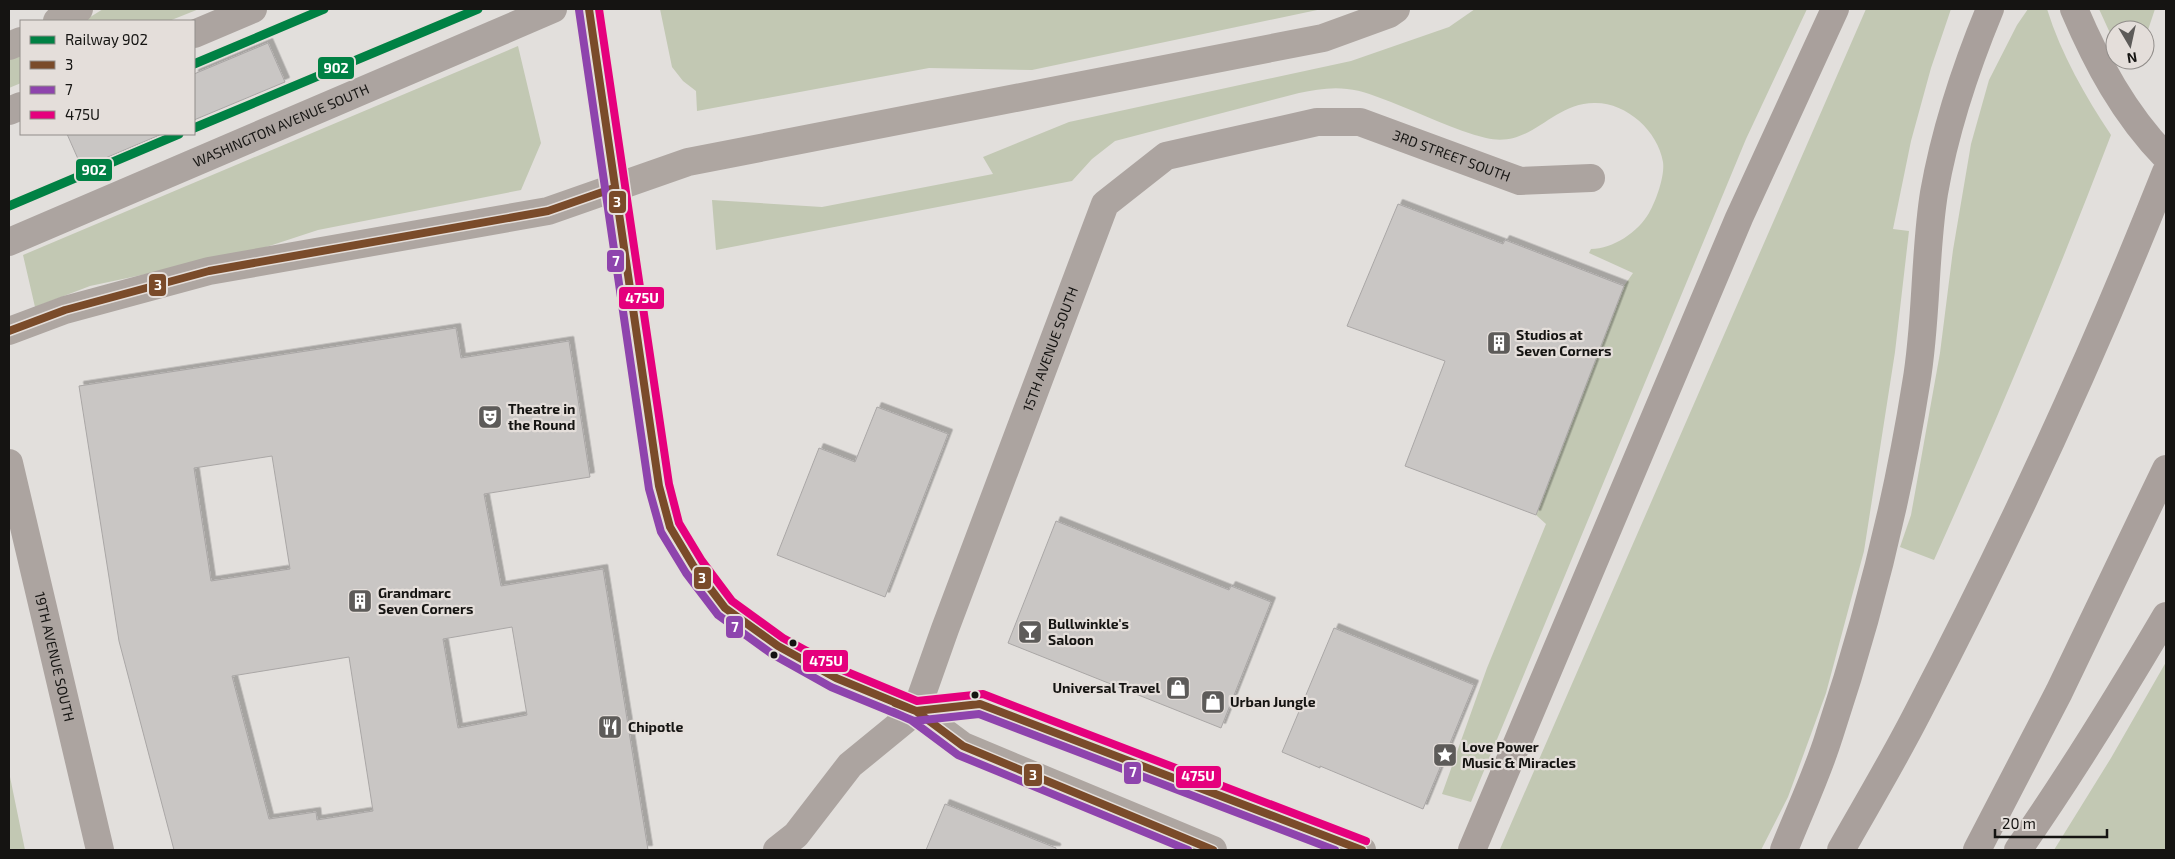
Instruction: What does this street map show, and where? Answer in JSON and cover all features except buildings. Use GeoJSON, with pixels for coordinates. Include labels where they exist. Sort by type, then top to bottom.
{"type":"FeatureCollection","features":[{"type":"Feature","properties":{"kind":"highway"},"geometry":{"type":"LineString","coordinates":[[1472,850],[1740,218],[1835,9]]}},
{"type":"Feature","properties":{"kind":"highway"},"geometry":{"type":"LineString","coordinates":[[1784,850],[1829,739],[1857,649],[1882,555],[1901,470],[1917,382],[1934,193],[1949,126],[1990,9]]}},
{"type":"Feature","properties":{"kind":"highway"},"geometry":{"type":"LineString","coordinates":[[2074,9],[2104,73],[2130,113],[2166,156]]}},
{"type":"Feature","properties":{"kind":"highway"},"geometry":{"type":"LineString","coordinates":[[1841,850],[1918,713],[2038,472],[2136,248],[2166,172]]}},
{"type":"Feature","properties":{"kind":"highway"},"geometry":{"type":"LineString","coordinates":[[1977,850],[2059,692],[2166,469]]}},
{"type":"Feature","properties":{"kind":"highway"},"geometry":{"type":"LineString","coordinates":[[2018,850],[2072,771],[2166,616]]}},
{"type":"Feature","properties":{"kind":"main road"},"geometry":{"type":"LineString","coordinates":[[59,20],[79,9]]}},
{"type":"Feature","properties":{"kind":"main road"},"geometry":{"type":"LineString","coordinates":[[589,9],[658,486],[670,527],[694,567],[725,608],[778,646],[836,678],[916,711],[963,746],[1213,850]]}},
{"type":"Feature","properties":{"kind":"main road"},"geometry":{"type":"LineString","coordinates":[[9,331],[65,310],[209,271],[548,211],[688,162],[1323,38],[1389,14],[1396,9]]}},
{"type":"Feature","properties":{"kind":"main road"},"geometry":{"type":"LineString","coordinates":[[916,711],[980,704],[1362,850]]}},
{"type":"Feature","properties":{"kind":"street"},"geometry":{"type":"LineString","coordinates":[[195,34],[253,9]]}},
{"type":"Feature","properties":{"kind":"street","name":"WASHINGTON AVENUE SOUTH"},"geometry":{"type":"LineString","coordinates":[[9,242],[554,9]]}},
{"type":"Feature","properties":{"kind":"street","name":"3RD STREET SOUTH"},"geometry":{"type":"LineString","coordinates":[[1317,122],[1360,122],[1520,180],[1590,178]]}},
{"type":"Feature","properties":{"kind":"street","name":"15TH AVENUE SOUTH"},"geometry":{"type":"LineString","coordinates":[[916,711],[1105,204],[1166,156],[1317,122]]}},
{"type":"Feature","properties":{"kind":"street","name":"19TH AVENUE SOUTH"},"geometry":{"type":"LineString","coordinates":[[9,463],[100,850]]}},
{"type":"Feature","properties":{"kind":"street"},"geometry":{"type":"LineString","coordinates":[[777,850],[796,835],[850,765],[916,711]]}},
{"type":"Feature","properties":{"kind":"green space"},"geometry":{"type":"Polygon","coordinates":[[[103,9],[199,9],[172,20],[86,20],[103,9]]]}},
{"type":"Feature","properties":{"kind":"green space"},"geometry":{"type":"Polygon","coordinates":[[[660,9],[1322,9],[1032,70],[929,68],[697,111],[696,91],[683,81],[672,67],[660,9]]]}},
{"type":"Feature","properties":{"kind":"green space"},"geometry":{"type":"Polygon","coordinates":[[[1475,9],[1807,9],[1746,139],[1471,802],[1442,794],[1487,668],[1546,524],[1536,515],[1624,286],[1633,273],[1589,253],[1591,249],[1616,243],[1638,227],[1652,208],[1661,181],[1663,162],[1660,151],[1655,140],[1639,120],[1618,107],[1606,104],[1579,105],[1565,110],[1529,132],[1502,140],[1486,138],[1462,131],[1364,92],[1341,88],[1317,90],[1115,141],[1092,159],[1072,181],[716,250],[712,200],[822,207],[993,174],[983,157],[1069,122],[1351,61],[1449,27],[1475,9]]]}},
{"type":"Feature","properties":{"kind":"green space"},"geometry":{"type":"Polygon","coordinates":[[[1866,9],[1951,9],[1931,68],[1911,141],[1893,229],[1909,231],[1895,352],[1864,551],[1826,693],[1788,797],[1761,850],[1502,850],[1500,849],[1866,9]]]}},
{"type":"Feature","properties":{"kind":"green space"},"geometry":{"type":"Polygon","coordinates":[[[2028,9],[2047,9],[2059,42],[2074,74],[2111,135],[2026,349],[1934,560],[1900,547],[1911,515],[1940,353],[1953,250],[1971,144],[1989,80],[2017,25],[2028,9]]]}},
{"type":"Feature","properties":{"kind":"green space"},"geometry":{"type":"Polygon","coordinates":[[[2099,9],[2155,9],[2151,20],[2105,20],[2105,22],[2099,9]]]}},
{"type":"Feature","properties":{"kind":"green space"},"geometry":{"type":"Polygon","coordinates":[[[518,46],[541,143],[521,190],[318,230],[254,251],[90,286],[35,307],[23,255],[518,46]]]}},
{"type":"Feature","properties":{"kind":"green space"},"geometry":{"type":"Polygon","coordinates":[[[20,52],[20,83],[9,88],[9,57],[20,52]]]}},
{"type":"Feature","properties":{"kind":"green space"},"geometry":{"type":"Polygon","coordinates":[[[2166,662],[2166,850],[2054,850],[2111,758],[2166,662]]]}},
{"type":"Feature","properties":{"kind":"green space"},"geometry":{"type":"Polygon","coordinates":[[[9,772],[25,850],[9,850],[9,772]]]}},
{"type":"Feature","properties":{"kind":"rail line","name":"902"},"geometry":{"type":"LineString","coordinates":[[195,64],[324,9]]}},
{"type":"Feature","properties":{"kind":"rail line","name":"902"},"geometry":{"type":"LineString","coordinates":[[195,128],[478,9]]}},
{"type":"Feature","properties":{"kind":"rail line","name":"902"},"geometry":{"type":"LineString","coordinates":[[9,206],[177,135]]}},
{"type":"Feature","properties":{"kind":"transit line","name":"3"},"geometry":{"type":"LineString","coordinates":[[589,9],[659,486],[670,527],[694,567],[725,608],[778,646],[836,678],[916,711],[963,746],[1213,850]]}},
{"type":"Feature","properties":{"kind":"transit line","name":"475U"},"geometry":{"type":"LineString","coordinates":[[599,9],[669,484],[679,523],[702,561],[732,601],[783,638],[840,669],[917,701],[983,694],[1366,841]]}},
{"type":"Feature","properties":{"kind":"transit line","name":"7"},"geometry":{"type":"LineString","coordinates":[[579,10],[649,489],[661,532],[686,573],[718,615],[772,654],[831,687],[914,721],[979,714],[1335,850]]}},
{"type":"Feature","properties":{"kind":"transit line","name":"3"},"geometry":{"type":"LineString","coordinates":[[9,331],[65,310],[209,271],[548,211],[614,188]]}},
{"type":"Feature","properties":{"kind":"transit line","name":"3"},"geometry":{"type":"LineString","coordinates":[[895,703],[916,711],[980,704],[1362,850]]}},
{"type":"Feature","properties":{"kind":"transit line","name":"7"},"geometry":{"type":"LineString","coordinates":[[893,712],[911,720],[958,755],[1188,850]]}},
{"type":"Feature","properties":{"kind":"place","name":"Studios at Seven Corners"},"geometry":{"type":"Point","coordinates":[1499,343]}},
{"type":"Feature","properties":{"kind":"place","name":"Theatre in the Round"},"geometry":{"type":"Point","coordinates":[490,417]}},
{"type":"Feature","properties":{"kind":"place","name":"Grandmarc Seven Corners"},"geometry":{"type":"Point","coordinates":[360,601]}},
{"type":"Feature","properties":{"kind":"place","name":"Bullwinkle's Saloon"},"geometry":{"type":"Point","coordinates":[1030,632]}},
{"type":"Feature","properties":{"kind":"place","name":"Universal Travel"},"geometry":{"type":"Point","coordinates":[1178,688]}},
{"type":"Feature","properties":{"kind":"place","name":"Urban Jungle"},"geometry":{"type":"Point","coordinates":[1213,702]}},
{"type":"Feature","properties":{"kind":"place","name":"Chipotle"},"geometry":{"type":"Point","coordinates":[610,727]}},
{"type":"Feature","properties":{"kind":"place","name":"Love Power Music & Miracles"},"geometry":{"type":"Point","coordinates":[1445,755]}}]}
